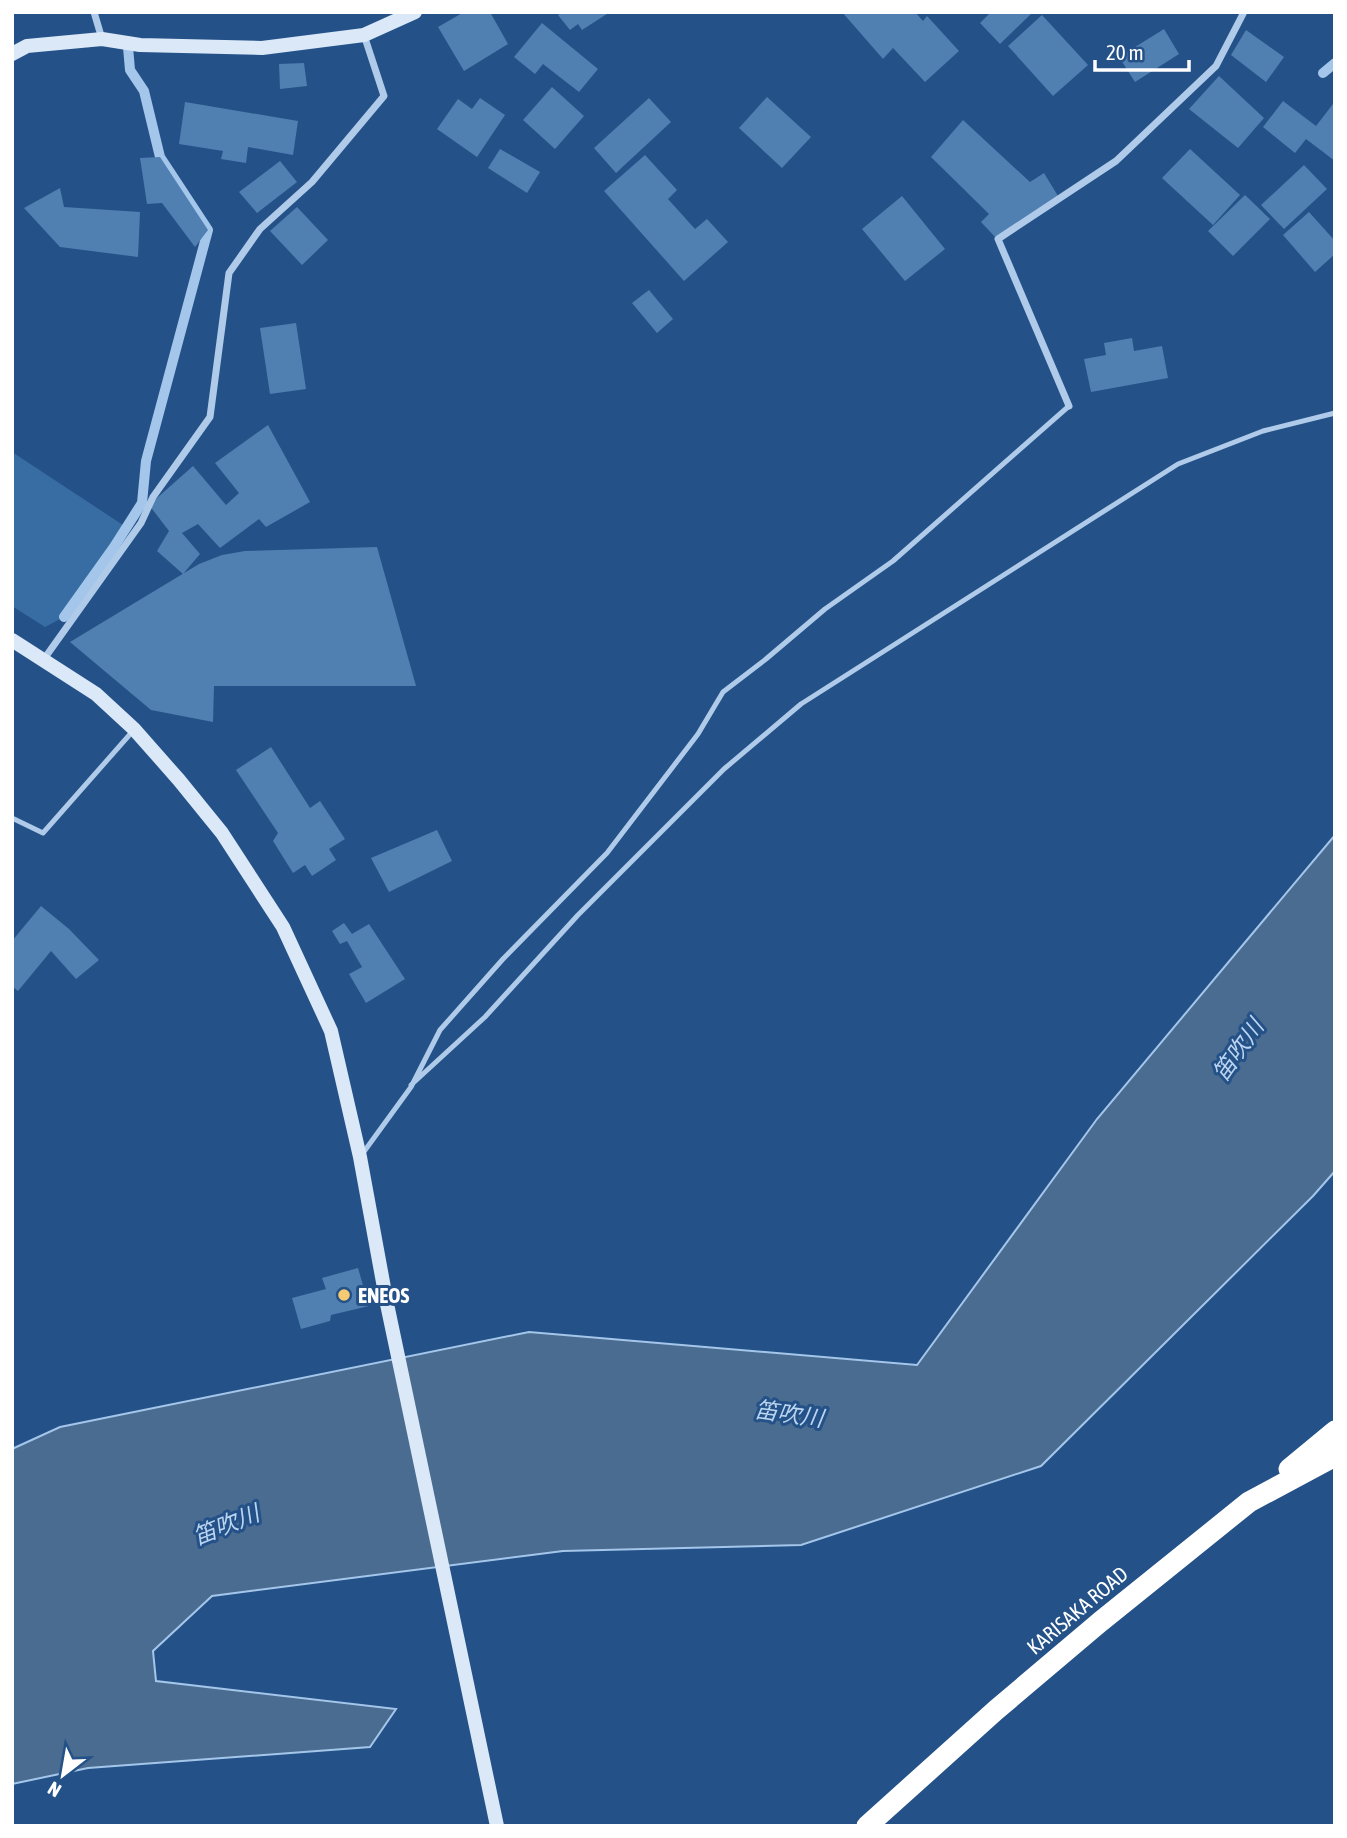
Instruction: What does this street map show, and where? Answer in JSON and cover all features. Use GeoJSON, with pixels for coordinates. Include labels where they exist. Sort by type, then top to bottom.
{"type":"FeatureCollection","features":[{"type":"Feature","properties":{"kind":"highway"},"geometry":{"type":"LineString","coordinates":[[1249,1502],[1335,1431]]}},
{"type":"Feature","properties":{"kind":"highway","name":"KARISAKA ROAD"},"geometry":{"type":"LineString","coordinates":[[867,1826],[1037,1675],[1249,1502],[1335,1456]]}},
{"type":"Feature","properties":{"kind":"street"},"geometry":{"type":"LineString","coordinates":[[94,12],[102,39]]}},
{"type":"Feature","properties":{"kind":"street"},"geometry":{"type":"LineString","coordinates":[[12,54],[27,46],[102,39],[140,45],[262,48],[364,35],[415,12]]}},
{"type":"Feature","properties":{"kind":"street"},"geometry":{"type":"LineString","coordinates":[[1069,406],[999,239],[1116,161],[1216,66],[1244,12]]}},
{"type":"Feature","properties":{"kind":"street"},"geometry":{"type":"LineString","coordinates":[[44,659],[141,523],[153,497],[210,418],[229,273],[260,229],[312,182],[384,96],[364,35]]}},
{"type":"Feature","properties":{"kind":"street"},"geometry":{"type":"LineString","coordinates":[[12,640],[96,694],[134,729],[222,833],[282,927],[331,1031],[360,1157],[387,1304],[497,1826]]}},
{"type":"Feature","properties":{"kind":"lane"},"geometry":{"type":"LineString","coordinates":[[360,1157],[411,1084],[440,1030],[503,959],[607,853],[698,734],[723,692],[825,609],[893,561],[1069,406]]}},
{"type":"Feature","properties":{"kind":"lane"},"geometry":{"type":"LineString","coordinates":[[411,1084],[485,1017],[578,915],[724,769],[801,704],[1178,464],[1263,431],[1335,413]]}},
{"type":"Feature","properties":{"kind":"lane"},"geometry":{"type":"LineString","coordinates":[[12,818],[43,833],[134,729]]}},
{"type":"Feature","properties":{"kind":"shaded area"},"geometry":{"type":"Polygon","coordinates":[[[12,452],[126,527],[64,617],[45,627],[12,606],[12,452]]]}},
{"type":"Feature","properties":{"kind":"water","name":"笛吹川"},"geometry":{"type":"Polygon","coordinates":[[[1335,835],[1335,1171],[1041,1466],[801,1545],[563,1551],[212,1596],[153,1651],[156,1681],[396,1709],[370,1747],[88,1768],[12,1784],[12,1449],[60,1427],[529,1332],[917,1365],[1097,1119],[1335,835]]]}},
{"type":"Feature","properties":{"kind":"building"},"geometry":{"type":"Polygon","coordinates":[[[464,12],[490,12],[508,44],[464,71],[438,27],[464,12]]]}},
{"type":"Feature","properties":{"kind":"building"},"geometry":{"type":"Polygon","coordinates":[[[562,12],[610,12],[582,30],[578,24],[570,30],[558,15],[562,12]]]}},
{"type":"Feature","properties":{"kind":"building"},"geometry":{"type":"Polygon","coordinates":[[[842,12],[915,12],[923,21],[927,16],[959,51],[925,82],[893,48],[883,59],[842,12]]]}},
{"type":"Feature","properties":{"kind":"building"},"geometry":{"type":"Polygon","coordinates":[[[991,12],[1033,12],[1000,44],[980,23],[991,12]]]}},
{"type":"Feature","properties":{"kind":"building"},"geometry":{"type":"Polygon","coordinates":[[[1042,15],[1088,65],[1053,96],[1008,46],[1042,15]]]}},
{"type":"Feature","properties":{"kind":"building"},"geometry":{"type":"Polygon","coordinates":[[[542,23],[598,69],[579,92],[543,64],[535,74],[514,57],[542,23]]]}},
{"type":"Feature","properties":{"kind":"building"},"geometry":{"type":"Polygon","coordinates":[[[1164,29],[1179,54],[1135,82],[1119,57],[1164,29]]]}},
{"type":"Feature","properties":{"kind":"building"},"geometry":{"type":"Polygon","coordinates":[[[1246,30],[1284,57],[1266,82],[1231,55],[1246,30]]]}},
{"type":"Feature","properties":{"kind":"building"},"geometry":{"type":"Polygon","coordinates":[[[304,63],[307,86],[280,89],[279,64],[304,63]]]}},
{"type":"Feature","properties":{"kind":"building"},"geometry":{"type":"Polygon","coordinates":[[[1219,76],[1264,118],[1238,148],[1189,109],[1219,76]]]}},
{"type":"Feature","properties":{"kind":"building"},"geometry":{"type":"Polygon","coordinates":[[[552,87],[584,116],[555,149],[523,120],[552,87]]]}},
{"type":"Feature","properties":{"kind":"building"},"geometry":{"type":"Polygon","coordinates":[[[767,97],[811,137],[782,168],[739,128],[767,97]]]}},
{"type":"Feature","properties":{"kind":"building"},"geometry":{"type":"Polygon","coordinates":[[[480,98],[505,115],[477,157],[437,129],[458,99],[472,109],[480,98]]]}},
{"type":"Feature","properties":{"kind":"building"},"geometry":{"type":"Polygon","coordinates":[[[649,98],[671,122],[616,173],[594,148],[649,98]]]}},
{"type":"Feature","properties":{"kind":"building"},"geometry":{"type":"Polygon","coordinates":[[[1283,101],[1316,126],[1333,104],[1335,106],[1335,161],[1306,139],[1295,153],[1263,127],[1283,101]]]}},
{"type":"Feature","properties":{"kind":"building"},"geometry":{"type":"Polygon","coordinates":[[[185,102],[298,121],[293,155],[248,147],[246,163],[221,159],[223,151],[179,144],[185,102]]]}},
{"type":"Feature","properties":{"kind":"building"},"geometry":{"type":"Polygon","coordinates":[[[963,120],[1030,182],[1044,173],[1058,196],[996,238],[981,222],[989,214],[931,157],[963,120]]]}},
{"type":"Feature","properties":{"kind":"building"},"geometry":{"type":"Polygon","coordinates":[[[500,149],[540,172],[527,193],[488,168],[500,149]]]}},
{"type":"Feature","properties":{"kind":"building"},"geometry":{"type":"Polygon","coordinates":[[[1190,149],[1240,195],[1213,225],[1162,178],[1190,149]]]}},
{"type":"Feature","properties":{"kind":"building"},"geometry":{"type":"Polygon","coordinates":[[[645,155],[677,190],[668,199],[695,229],[707,219],[728,242],[684,281],[604,191],[645,155]]]}},
{"type":"Feature","properties":{"kind":"building"},"geometry":{"type":"Polygon","coordinates":[[[160,157],[208,230],[195,247],[162,203],[147,204],[140,158],[160,157]]]}},
{"type":"Feature","properties":{"kind":"building"},"geometry":{"type":"Polygon","coordinates":[[[280,161],[297,182],[257,213],[239,192],[280,161]]]}},
{"type":"Feature","properties":{"kind":"building"},"geometry":{"type":"Polygon","coordinates":[[[1304,165],[1327,189],[1284,229],[1261,205],[1304,165]]]}},
{"type":"Feature","properties":{"kind":"building"},"geometry":{"type":"Polygon","coordinates":[[[60,188],[64,207],[140,212],[138,257],[60,247],[24,208],[60,188]]]}},
{"type":"Feature","properties":{"kind":"building"},"geometry":{"type":"Polygon","coordinates":[[[1245,195],[1270,219],[1233,256],[1208,231],[1245,195]]]}},
{"type":"Feature","properties":{"kind":"building"},"geometry":{"type":"Polygon","coordinates":[[[902,196],[945,249],[905,281],[862,229],[902,196]]]}},
{"type":"Feature","properties":{"kind":"building"},"geometry":{"type":"Polygon","coordinates":[[[297,207],[328,240],[302,265],[270,231],[297,207]]]}},
{"type":"Feature","properties":{"kind":"building"},"geometry":{"type":"Polygon","coordinates":[[[1309,212],[1335,241],[1335,254],[1315,272],[1283,235],[1309,212]]]}},
{"type":"Feature","properties":{"kind":"building"},"geometry":{"type":"Polygon","coordinates":[[[649,290],[673,319],[657,333],[632,303],[649,290]]]}},
{"type":"Feature","properties":{"kind":"building"},"geometry":{"type":"Polygon","coordinates":[[[296,323],[306,389],[270,394],[260,328],[296,323]]]}},
{"type":"Feature","properties":{"kind":"building"},"geometry":{"type":"Polygon","coordinates":[[[1132,338],[1134,351],[1162,346],[1168,378],[1091,392],[1084,359],[1106,355],[1104,343],[1132,338]]]}},
{"type":"Feature","properties":{"kind":"building"},"geometry":{"type":"Polygon","coordinates":[[[268,425],[310,502],[266,527],[259,519],[220,548],[198,524],[182,533],[200,554],[183,574],[157,551],[169,531],[149,505],[193,466],[226,505],[239,493],[215,463],[268,425]]]}},
{"type":"Feature","properties":{"kind":"building"},"geometry":{"type":"Polygon","coordinates":[[[377,547],[416,686],[214,686],[213,722],[151,710],[70,642],[199,564],[222,555],[245,551],[377,547]]]}},
{"type":"Feature","properties":{"kind":"building"},"geometry":{"type":"Polygon","coordinates":[[[271,747],[310,808],[320,801],[345,839],[329,849],[336,860],[312,876],[305,865],[293,873],[273,841],[278,833],[236,770],[271,747]]]}},
{"type":"Feature","properties":{"kind":"building"},"geometry":{"type":"Polygon","coordinates":[[[437,830],[452,861],[389,892],[371,858],[437,830]]]}},
{"type":"Feature","properties":{"kind":"building"},"geometry":{"type":"Polygon","coordinates":[[[41,906],[69,929],[99,960],[76,979],[51,951],[18,991],[12,986],[12,941],[41,906]]]}},
{"type":"Feature","properties":{"kind":"building"},"geometry":{"type":"Polygon","coordinates":[[[344,923],[352,934],[369,924],[405,979],[366,1003],[349,974],[362,967],[347,941],[340,944],[332,931],[344,923]]]}},
{"type":"Feature","properties":{"kind":"building"},"geometry":{"type":"Polygon","coordinates":[[[358,1268],[369,1306],[331,1315],[330,1321],[301,1329],[292,1298],[326,1289],[322,1278],[358,1268]]]}},
{"type":"Feature","properties":{"kind":"waterway"},"geometry":{"type":"LineString","coordinates":[[64,617],[142,503],[146,461],[208,230],[160,157],[144,91],[130,70],[128,47]]}},
{"type":"Feature","properties":{"kind":"waterway"},"geometry":{"type":"LineString","coordinates":[[1323,73],[1335,63]]}},
{"type":"Feature","properties":{"kind":"place","name":"ENEOS"},"geometry":{"type":"Point","coordinates":[344,1295]}}]}
